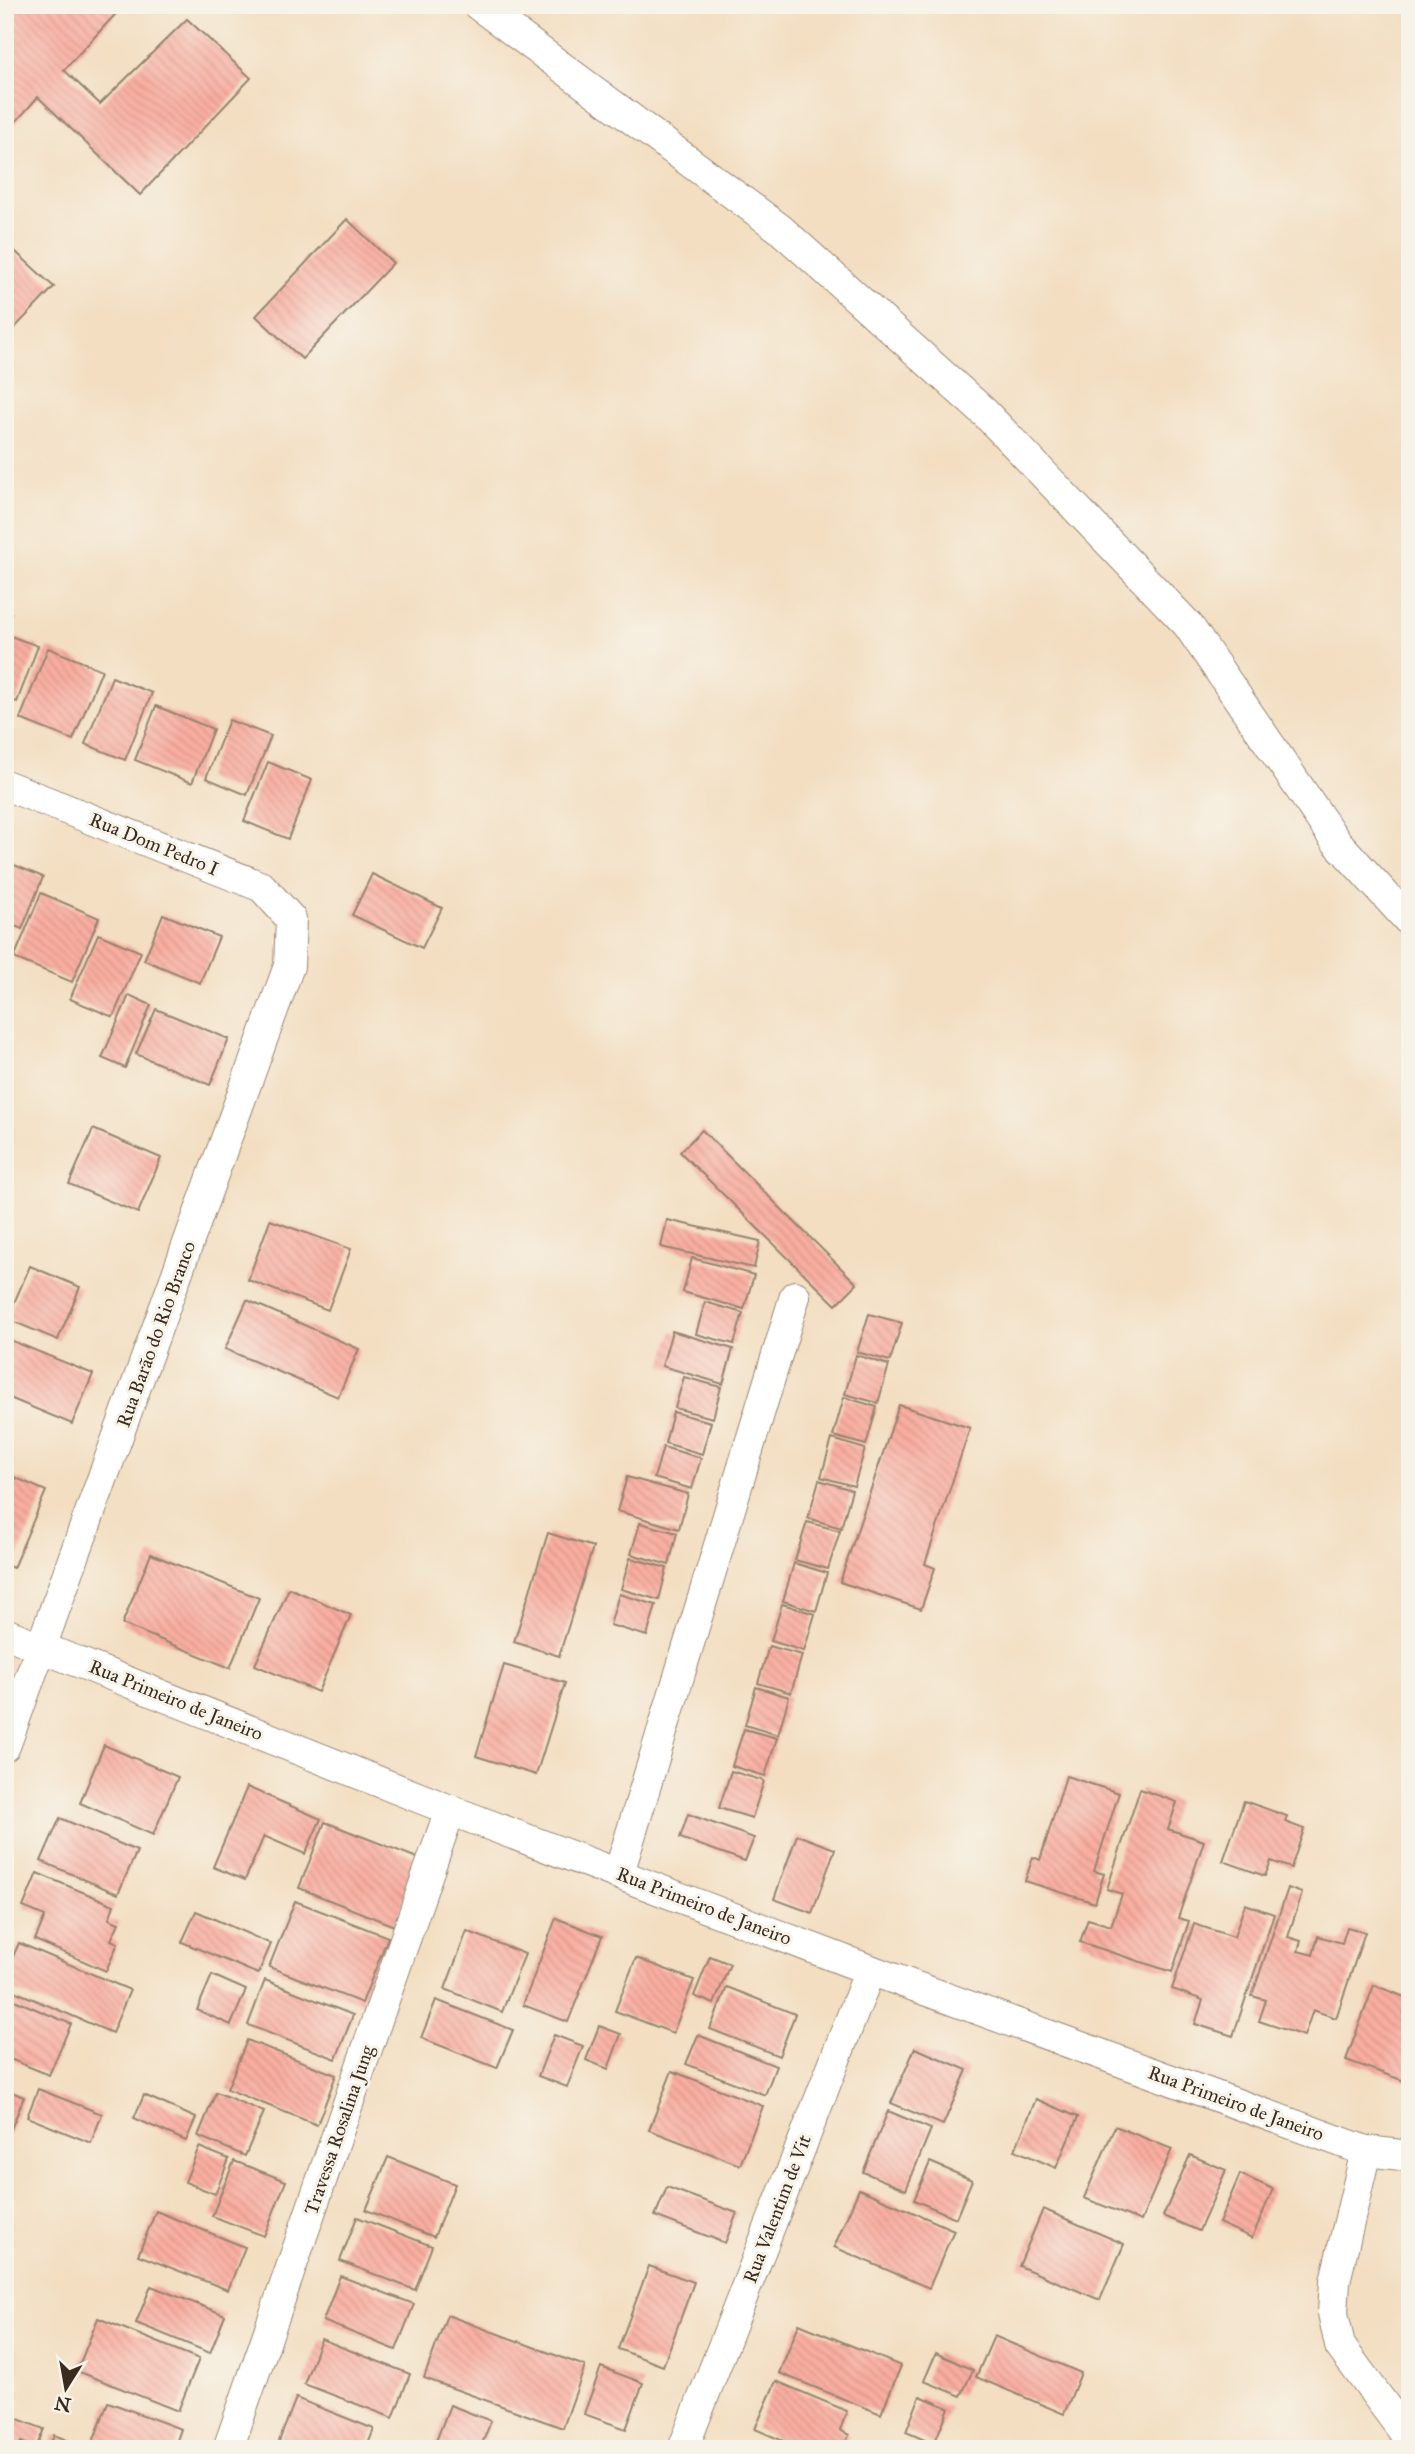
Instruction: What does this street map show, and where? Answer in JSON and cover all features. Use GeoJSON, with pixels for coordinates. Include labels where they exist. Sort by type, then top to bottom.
{"type":"FeatureCollection","features":[{"type":"Feature","properties":{"kind":"street"},"geometry":{"type":"LineString","coordinates":[[478,5],[779,228],[985,413],[1188,625],[1335,840],[1410,922]]}},
{"type":"Feature","properties":{"kind":"street","name":"Rua Dom Pedro I"},"geometry":{"type":"LineString","coordinates":[[5,785],[262,887],[291,919]]}},
{"type":"Feature","properties":{"kind":"street","name":"Rua Barão do Rio Branco"},"geometry":{"type":"LineString","coordinates":[[5,1746],[289,966],[291,919]]}},
{"type":"Feature","properties":{"kind":"street"},"geometry":{"type":"LineString","coordinates":[[619,1873],[795,1296]]}},
{"type":"Feature","properties":{"kind":"street","name":"Rua Primeiro de Janeiro"},"geometry":{"type":"LineString","coordinates":[[5,1633],[450,1810],[870,1970],[1366,2151],[1410,2157]]}},
{"type":"Feature","properties":{"kind":"street","name":"Travessa Rosalina Jung"},"geometry":{"type":"LineString","coordinates":[[228,2449],[450,1810]]}},
{"type":"Feature","properties":{"kind":"street","name":"Rua Valentim de Vit"},"geometry":{"type":"LineString","coordinates":[[683,2449],[870,1970]]}},
{"type":"Feature","properties":{"kind":"street"},"geometry":{"type":"LineString","coordinates":[[1366,2151],[1335,2281],[1333,2313],[1340,2346],[1410,2440]]}},
{"type":"Feature","properties":{"kind":"building"},"geometry":{"type":"Polygon","coordinates":[[[5,5],[124,5],[64,70],[100,104],[187,19],[251,78],[140,195],[38,97],[5,134],[5,5]]]}},
{"type":"Feature","properties":{"kind":"building"},"geometry":{"type":"Polygon","coordinates":[[[347,219],[393,263],[302,359],[256,316],[347,219]]]}},
{"type":"Feature","properties":{"kind":"building"},"geometry":{"type":"Polygon","coordinates":[[[5,242],[54,287],[5,338],[5,242]]]}},
{"type":"Feature","properties":{"kind":"building"},"geometry":{"type":"Polygon","coordinates":[[[5,611],[11,613],[5,628],[5,611]]]}},
{"type":"Feature","properties":{"kind":"building"},"geometry":{"type":"Polygon","coordinates":[[[5,634],[38,646],[17,702],[5,698],[5,634]]]}},
{"type":"Feature","properties":{"kind":"building"},"geometry":{"type":"Polygon","coordinates":[[[48,648],[102,670],[73,740],[20,719],[48,648]]]}},
{"type":"Feature","properties":{"kind":"building"},"geometry":{"type":"Polygon","coordinates":[[[112,677],[152,693],[125,760],[85,744],[112,677]]]}},
{"type":"Feature","properties":{"kind":"building"},"geometry":{"type":"Polygon","coordinates":[[[156,706],[213,729],[192,783],[135,760],[156,706]]]}},
{"type":"Feature","properties":{"kind":"building"},"geometry":{"type":"Polygon","coordinates":[[[229,720],[271,736],[247,795],[206,778],[229,720]]]}},
{"type":"Feature","properties":{"kind":"building"},"geometry":{"type":"Polygon","coordinates":[[[268,762],[312,780],[288,839],[244,821],[268,762]]]}},
{"type":"Feature","properties":{"kind":"building"},"geometry":{"type":"Polygon","coordinates":[[[5,861],[43,877],[22,929],[5,922],[5,861]]]}},
{"type":"Feature","properties":{"kind":"building"},"geometry":{"type":"Polygon","coordinates":[[[372,874],[442,908],[422,948],[352,915],[372,874]]]}},
{"type":"Feature","properties":{"kind":"building"},"geometry":{"type":"Polygon","coordinates":[[[41,893],[99,918],[72,982],[14,958],[41,893]]]}},
{"type":"Feature","properties":{"kind":"building"},"geometry":{"type":"Polygon","coordinates":[[[163,914],[219,937],[200,983],[144,960],[163,914]]]}},
{"type":"Feature","properties":{"kind":"building"},"geometry":{"type":"Polygon","coordinates":[[[98,934],[141,952],[113,1017],[70,999],[98,934]]]}},
{"type":"Feature","properties":{"kind":"building"},"geometry":{"type":"Polygon","coordinates":[[[129,995],[151,1005],[125,1068],[102,1058],[129,995]]]}},
{"type":"Feature","properties":{"kind":"building"},"geometry":{"type":"Polygon","coordinates":[[[156,1009],[229,1039],[210,1085],[136,1054],[156,1009]]]}},
{"type":"Feature","properties":{"kind":"building"},"geometry":{"type":"Polygon","coordinates":[[[93,1129],[161,1158],[138,1213],[69,1184],[93,1129]]]}},
{"type":"Feature","properties":{"kind":"building"},"geometry":{"type":"Polygon","coordinates":[[[702,1130],[857,1284],[836,1305],[680,1152],[702,1130]]]}},
{"type":"Feature","properties":{"kind":"building"},"geometry":{"type":"Polygon","coordinates":[[[270,1220],[351,1249],[328,1310],[248,1280],[270,1220]]]}},
{"type":"Feature","properties":{"kind":"building"},"geometry":{"type":"Polygon","coordinates":[[[667,1220],[760,1241],[754,1268],[661,1247],[667,1220]]]}},
{"type":"Feature","properties":{"kind":"building"},"geometry":{"type":"Polygon","coordinates":[[[692,1258],[754,1275],[744,1309],[683,1292],[692,1258]]]}},
{"type":"Feature","properties":{"kind":"building"},"geometry":{"type":"Polygon","coordinates":[[[30,1266],[80,1287],[58,1340],[7,1319],[30,1266]]]}},
{"type":"Feature","properties":{"kind":"building"},"geometry":{"type":"Polygon","coordinates":[[[247,1300],[359,1349],[338,1397],[225,1349],[247,1300]]]}},
{"type":"Feature","properties":{"kind":"building"},"geometry":{"type":"Polygon","coordinates":[[[705,1302],[743,1313],[734,1344],[696,1334],[705,1302]]]}},
{"type":"Feature","properties":{"kind":"building"},"geometry":{"type":"Polygon","coordinates":[[[869,1314],[902,1323],[890,1361],[857,1352],[869,1314]]]}},
{"type":"Feature","properties":{"kind":"building"},"geometry":{"type":"Polygon","coordinates":[[[672,1331],[733,1349],[723,1384],[662,1366],[672,1331]]]}},
{"type":"Feature","properties":{"kind":"building"},"geometry":{"type":"Polygon","coordinates":[[[5,1338],[93,1374],[72,1424],[5,1396],[5,1338]]]}},
{"type":"Feature","properties":{"kind":"building"},"geometry":{"type":"Polygon","coordinates":[[[856,1355],[889,1365],[878,1403],[845,1394],[856,1355]]]}},
{"type":"Feature","properties":{"kind":"building"},"geometry":{"type":"Polygon","coordinates":[[[684,1377],[721,1387],[713,1418],[675,1408],[684,1377]]]}},
{"type":"Feature","properties":{"kind":"building"},"geometry":{"type":"Polygon","coordinates":[[[844,1397],[877,1407],[866,1445],[833,1436],[844,1397]]]}},
{"type":"Feature","properties":{"kind":"building"},"geometry":{"type":"Polygon","coordinates":[[[899,1405],[970,1428],[925,1564],[935,1568],[921,1609],[840,1582],[899,1405]]]}},
{"type":"Feature","properties":{"kind":"building"},"geometry":{"type":"Polygon","coordinates":[[[673,1412],[711,1422],[702,1454],[665,1443],[673,1412]]]}},
{"type":"Feature","properties":{"kind":"building"},"geometry":{"type":"Polygon","coordinates":[[[832,1439],[865,1449],[854,1486],[821,1477],[832,1439]]]}},
{"type":"Feature","properties":{"kind":"building"},"geometry":{"type":"Polygon","coordinates":[[[663,1447],[701,1458],[692,1489],[654,1478],[663,1447]]]}},
{"type":"Feature","properties":{"kind":"building"},"geometry":{"type":"Polygon","coordinates":[[[7,1474],[46,1491],[13,1568],[5,1565],[7,1474]]]}},
{"type":"Feature","properties":{"kind":"building"},"geometry":{"type":"Polygon","coordinates":[[[627,1477],[688,1494],[679,1529],[617,1511],[627,1477]]]}},
{"type":"Feature","properties":{"kind":"building"},"geometry":{"type":"Polygon","coordinates":[[[819,1480],[852,1490],[841,1528],[808,1518],[819,1480]]]}},
{"type":"Feature","properties":{"kind":"building"},"geometry":{"type":"Polygon","coordinates":[[[807,1522],[840,1531],[828,1569],[795,1560],[807,1522]]]}},
{"type":"Feature","properties":{"kind":"building"},"geometry":{"type":"Polygon","coordinates":[[[640,1523],[677,1533],[669,1565],[631,1554],[640,1523]]]}},
{"type":"Feature","properties":{"kind":"building"},"geometry":{"type":"Polygon","coordinates":[[[548,1533],[593,1547],[559,1656],[514,1642],[548,1533]]]}},
{"type":"Feature","properties":{"kind":"building"},"geometry":{"type":"Polygon","coordinates":[[[151,1554],[259,1598],[230,1668],[122,1624],[151,1554]]]}},
{"type":"Feature","properties":{"kind":"building"},"geometry":{"type":"Polygon","coordinates":[[[630,1558],[667,1568],[659,1600],[621,1589],[630,1558]]]}},
{"type":"Feature","properties":{"kind":"building"},"geometry":{"type":"Polygon","coordinates":[[[794,1563],[827,1573],[816,1611],[783,1601],[794,1563]]]}},
{"type":"Feature","properties":{"kind":"building"},"geometry":{"type":"Polygon","coordinates":[[[289,1588],[351,1615],[318,1692],[255,1665],[289,1588]]]}},
{"type":"Feature","properties":{"kind":"building"},"geometry":{"type":"Polygon","coordinates":[[[619,1594],[656,1605],[647,1636],[610,1625],[619,1594]]]}},
{"type":"Feature","properties":{"kind":"building"},"geometry":{"type":"Polygon","coordinates":[[[782,1604],[815,1614],[804,1651],[771,1641],[782,1604]]]}},
{"type":"Feature","properties":{"kind":"building"},"geometry":{"type":"Polygon","coordinates":[[[769,1646],[802,1655],[791,1693],[758,1683],[769,1646]]]}},
{"type":"Feature","properties":{"kind":"building"},"geometry":{"type":"Polygon","coordinates":[[[504,1665],[565,1683],[536,1775],[476,1756],[504,1665]]]}},
{"type":"Feature","properties":{"kind":"building"},"geometry":{"type":"Polygon","coordinates":[[[756,1687],[789,1697],[778,1735],[745,1725],[756,1687]]]}},
{"type":"Feature","properties":{"kind":"building"},"geometry":{"type":"Polygon","coordinates":[[[744,1729],[777,1738],[765,1776],[732,1766],[744,1729]]]}},
{"type":"Feature","properties":{"kind":"building"},"geometry":{"type":"Polygon","coordinates":[[[104,1745],[178,1777],[153,1835],[80,1803],[104,1745]]]}},
{"type":"Feature","properties":{"kind":"building"},"geometry":{"type":"Polygon","coordinates":[[[731,1771],[764,1781],[752,1818],[719,1808],[731,1771]]]}},
{"type":"Feature","properties":{"kind":"building"},"geometry":{"type":"Polygon","coordinates":[[[1066,1776],[1119,1793],[1094,1871],[1104,1874],[1095,1903],[1025,1881],[1033,1857],[1040,1860],[1066,1776]]]}},
{"type":"Feature","properties":{"kind":"building"},"geometry":{"type":"Polygon","coordinates":[[[247,1787],[321,1819],[305,1854],[264,1836],[245,1880],[213,1867],[247,1787]]]}},
{"type":"Feature","properties":{"kind":"building"},"geometry":{"type":"Polygon","coordinates":[[[1140,1789],[1177,1802],[1168,1829],[1204,1841],[1178,1918],[1189,1921],[1172,1972],[1080,1942],[1088,1919],[1111,1926],[1122,1894],[1107,1889],[1140,1789]]]}},
{"type":"Feature","properties":{"kind":"building"},"geometry":{"type":"Polygon","coordinates":[[[1244,1801],[1287,1816],[1285,1822],[1304,1829],[1291,1868],[1271,1861],[1265,1876],[1223,1861],[1244,1801]]]}},
{"type":"Feature","properties":{"kind":"building"},"geometry":{"type":"Polygon","coordinates":[[[688,1814],[754,1838],[745,1861],[680,1838],[688,1814]]]}},
{"type":"Feature","properties":{"kind":"building"},"geometry":{"type":"Polygon","coordinates":[[[60,1818],[137,1851],[118,1894],[41,1861],[60,1818]]]}},
{"type":"Feature","properties":{"kind":"building"},"geometry":{"type":"Polygon","coordinates":[[[325,1822],[420,1859],[394,1926],[299,1888],[325,1822]]]}},
{"type":"Feature","properties":{"kind":"building"},"geometry":{"type":"Polygon","coordinates":[[[797,1835],[835,1849],[812,1913],[774,1899],[797,1835]]]}},
{"type":"Feature","properties":{"kind":"building"},"geometry":{"type":"Polygon","coordinates":[[[37,1873],[114,1905],[109,1919],[119,1923],[111,1940],[118,1943],[106,1971],[35,1940],[45,1916],[23,1907],[37,1873]]]}},
{"type":"Feature","properties":{"kind":"building"},"geometry":{"type":"Polygon","coordinates":[[[1288,1888],[1302,1893],[1288,1937],[1301,1941],[1298,1951],[1313,1955],[1318,1936],[1342,1943],[1347,1927],[1365,1932],[1336,2018],[1313,2010],[1304,2036],[1259,2021],[1266,2000],[1252,1996],[1288,1888]]]}},
{"type":"Feature","properties":{"kind":"building"},"geometry":{"type":"Polygon","coordinates":[[[295,1901],[388,1937],[362,2003],[269,1967],[295,1901]]]}},
{"type":"Feature","properties":{"kind":"building"},"geometry":{"type":"Polygon","coordinates":[[[1245,1904],[1274,1914],[1233,2036],[1195,2024],[1203,2000],[1172,1989],[1194,1924],[1234,1937],[1245,1904]]]}},
{"type":"Feature","properties":{"kind":"building"},"geometry":{"type":"Polygon","coordinates":[[[196,1911],[271,1944],[258,1974],[182,1942],[196,1911]]]}},
{"type":"Feature","properties":{"kind":"building"},"geometry":{"type":"Polygon","coordinates":[[[556,1918],[602,1936],[568,2022],[523,2005],[556,1918]]]}},
{"type":"Feature","properties":{"kind":"building"},"geometry":{"type":"Polygon","coordinates":[[[467,1931],[525,1954],[502,2012],[445,1989],[467,1931]]]}},
{"type":"Feature","properties":{"kind":"building"},"geometry":{"type":"Polygon","coordinates":[[[19,1943],[130,1990],[112,2033],[5,1987],[5,1974],[19,1943]]]}},
{"type":"Feature","properties":{"kind":"building"},"geometry":{"type":"Polygon","coordinates":[[[710,1956],[730,1964],[714,2004],[694,1996],[710,1956]]]}},
{"type":"Feature","properties":{"kind":"building"},"geometry":{"type":"Polygon","coordinates":[[[636,1958],[694,1980],[673,2033],[615,2011],[636,1958]]]}},
{"type":"Feature","properties":{"kind":"building"},"geometry":{"type":"Polygon","coordinates":[[[212,1975],[246,1990],[231,2025],[197,2010],[212,1975]]]}},
{"type":"Feature","properties":{"kind":"building"},"geometry":{"type":"Polygon","coordinates":[[[265,1980],[353,2015],[336,2059],[248,2025],[265,1980]]]}},
{"type":"Feature","properties":{"kind":"building"},"geometry":{"type":"Polygon","coordinates":[[[1374,1985],[1410,1999],[1404,2014],[1410,2016],[1410,2083],[1346,2060],[1374,1985]]]}},
{"type":"Feature","properties":{"kind":"building"},"geometry":{"type":"Polygon","coordinates":[[[727,1987],[795,2014],[779,2056],[710,2029],[727,1987]]]}},
{"type":"Feature","properties":{"kind":"building"},"geometry":{"type":"Polygon","coordinates":[[[5,1996],[71,2024],[49,2075],[5,2057],[5,1996]]]}},
{"type":"Feature","properties":{"kind":"building"},"geometry":{"type":"Polygon","coordinates":[[[436,2000],[513,2030],[497,2068],[421,2038],[436,2000]]]}},
{"type":"Feature","properties":{"kind":"building"},"geometry":{"type":"Polygon","coordinates":[[[599,2026],[621,2034],[608,2069],[586,2060],[599,2026]]]}},
{"type":"Feature","properties":{"kind":"building"},"geometry":{"type":"Polygon","coordinates":[[[554,2035],[583,2046],[567,2087],[538,2076],[554,2035]]]}},
{"type":"Feature","properties":{"kind":"building"},"geometry":{"type":"Polygon","coordinates":[[[698,2035],[776,2066],[765,2095],[686,2064],[698,2035]]]}},
{"type":"Feature","properties":{"kind":"building"},"geometry":{"type":"Polygon","coordinates":[[[247,2040],[336,2075],[317,2125],[227,2089],[247,2040]]]}},
{"type":"Feature","properties":{"kind":"building"},"geometry":{"type":"Polygon","coordinates":[[[915,2048],[967,2070],[943,2125],[891,2103],[915,2048]]]}},
{"type":"Feature","properties":{"kind":"building"},"geometry":{"type":"Polygon","coordinates":[[[672,2071],[763,2106],[740,2165],[649,2130],[672,2071]]]}},
{"type":"Feature","properties":{"kind":"building"},"geometry":{"type":"Polygon","coordinates":[[[5,2089],[24,2097],[7,2139],[5,2138],[5,2089]]]}},
{"type":"Feature","properties":{"kind":"building"},"geometry":{"type":"Polygon","coordinates":[[[38,2089],[102,2114],[91,2143],[27,2117],[38,2089]]]}},
{"type":"Feature","properties":{"kind":"building"},"geometry":{"type":"Polygon","coordinates":[[[216,2092],[264,2112],[245,2156],[198,2136],[216,2092]]]}},
{"type":"Feature","properties":{"kind":"building"},"geometry":{"type":"Polygon","coordinates":[[[144,2095],[196,2118],[186,2141],[134,2118],[144,2095]]]}},
{"type":"Feature","properties":{"kind":"building"},"geometry":{"type":"Polygon","coordinates":[[[1036,2099],[1078,2117],[1056,2168],[1015,2150],[1036,2099]]]}},
{"type":"Feature","properties":{"kind":"building"},"geometry":{"type":"Polygon","coordinates":[[[888,2111],[931,2129],[906,2190],[863,2172],[888,2111]]]}},
{"type":"Feature","properties":{"kind":"building"},"geometry":{"type":"Polygon","coordinates":[[[1115,2126],[1172,2149],[1141,2221],[1084,2198],[1115,2126]]]}},
{"type":"Feature","properties":{"kind":"building"},"geometry":{"type":"Polygon","coordinates":[[[199,2147],[229,2159],[215,2194],[185,2182],[199,2147]]]}},
{"type":"Feature","properties":{"kind":"building"},"geometry":{"type":"Polygon","coordinates":[[[1190,2155],[1226,2170],[1199,2231],[1163,2216],[1190,2155]]]}},
{"type":"Feature","properties":{"kind":"building"},"geometry":{"type":"Polygon","coordinates":[[[388,2157],[455,2184],[434,2237],[366,2210],[388,2157]]]}},
{"type":"Feature","properties":{"kind":"building"},"geometry":{"type":"Polygon","coordinates":[[[234,2161],[286,2181],[264,2236],[212,2216],[234,2161]]]}},
{"type":"Feature","properties":{"kind":"building"},"geometry":{"type":"Polygon","coordinates":[[[930,2162],[972,2180],[956,2218],[914,2200],[930,2162]]]}},
{"type":"Feature","properties":{"kind":"building"},"geometry":{"type":"Polygon","coordinates":[[[1240,2174],[1273,2189],[1252,2238],[1219,2223],[1240,2174]]]}},
{"type":"Feature","properties":{"kind":"building"},"geometry":{"type":"Polygon","coordinates":[[[667,2187],[737,2213],[725,2243],[655,2216],[667,2187]]]}},
{"type":"Feature","properties":{"kind":"building"},"geometry":{"type":"Polygon","coordinates":[[[859,2189],[954,2230],[929,2288],[834,2247],[859,2189]]]}},
{"type":"Feature","properties":{"kind":"building"},"geometry":{"type":"Polygon","coordinates":[[[1043,2209],[1124,2244],[1100,2300],[1019,2266],[1043,2209]]]}},
{"type":"Feature","properties":{"kind":"building"},"geometry":{"type":"Polygon","coordinates":[[[156,2211],[245,2247],[228,2290],[138,2255],[156,2211]]]}},
{"type":"Feature","properties":{"kind":"building"},"geometry":{"type":"Polygon","coordinates":[[[357,2217],[432,2246],[415,2290],[340,2261],[357,2217]]]}},
{"type":"Feature","properties":{"kind":"building"},"geometry":{"type":"Polygon","coordinates":[[[649,2266],[694,2282],[663,2366],[618,2349],[649,2266]]]}},
{"type":"Feature","properties":{"kind":"building"},"geometry":{"type":"Polygon","coordinates":[[[340,2276],[414,2304],[396,2350],[323,2321],[340,2276]]]}},
{"type":"Feature","properties":{"kind":"building"},"geometry":{"type":"Polygon","coordinates":[[[151,2286],[225,2315],[210,2353],[136,2323],[151,2286]]]}},
{"type":"Feature","properties":{"kind":"building"},"geometry":{"type":"Polygon","coordinates":[[[447,2315],[585,2366],[563,2428],[424,2378],[447,2315]]]}},
{"type":"Feature","properties":{"kind":"building"},"geometry":{"type":"Polygon","coordinates":[[[98,2318],[199,2359],[178,2411],[77,2371],[98,2318]]]}},
{"type":"Feature","properties":{"kind":"building"},"geometry":{"type":"Polygon","coordinates":[[[799,2324],[901,2366],[881,2414],[779,2373],[799,2324]]]}},
{"type":"Feature","properties":{"kind":"building"},"geometry":{"type":"Polygon","coordinates":[[[994,2336],[1081,2373],[1064,2414],[976,2377],[994,2336]]]}},
{"type":"Feature","properties":{"kind":"building"},"geometry":{"type":"Polygon","coordinates":[[[321,2339],[410,2374],[393,2418],[304,2384],[321,2339]]]}},
{"type":"Feature","properties":{"kind":"building"},"geometry":{"type":"Polygon","coordinates":[[[936,2353],[973,2370],[961,2396],[924,2381],[936,2353]]]}},
{"type":"Feature","properties":{"kind":"building"},"geometry":{"type":"Polygon","coordinates":[[[601,2367],[643,2383],[626,2429],[584,2414],[601,2367]]]}},
{"type":"Feature","properties":{"kind":"building"},"geometry":{"type":"Polygon","coordinates":[[[776,2381],[847,2411],[840,2430],[849,2435],[845,2444],[856,2449],[802,2449],[755,2429],[776,2381]]]}},
{"type":"Feature","properties":{"kind":"building"},"geometry":{"type":"Polygon","coordinates":[[[920,2396],[949,2408],[934,2444],[906,2432],[920,2396]]]}},
{"type":"Feature","properties":{"kind":"building"},"geometry":{"type":"Polygon","coordinates":[[[296,2398],[374,2429],[366,2449],[276,2449],[296,2398]]]}},
{"type":"Feature","properties":{"kind":"building"},"geometry":{"type":"Polygon","coordinates":[[[108,2402],[181,2429],[174,2449],[113,2449],[93,2442],[108,2402]]]}},
{"type":"Feature","properties":{"kind":"building"},"geometry":{"type":"Polygon","coordinates":[[[450,2405],[491,2421],[480,2449],[433,2449],[450,2405]]]}},
{"type":"Feature","properties":{"kind":"building"},"geometry":{"type":"Polygon","coordinates":[[[5,2414],[44,2429],[36,2448],[21,2442],[18,2449],[5,2449],[5,2414]]]}},
{"type":"Feature","properties":{"kind":"building"},"geometry":{"type":"Polygon","coordinates":[[[54,2435],[89,2449],[49,2449],[54,2435]]]}}]}
